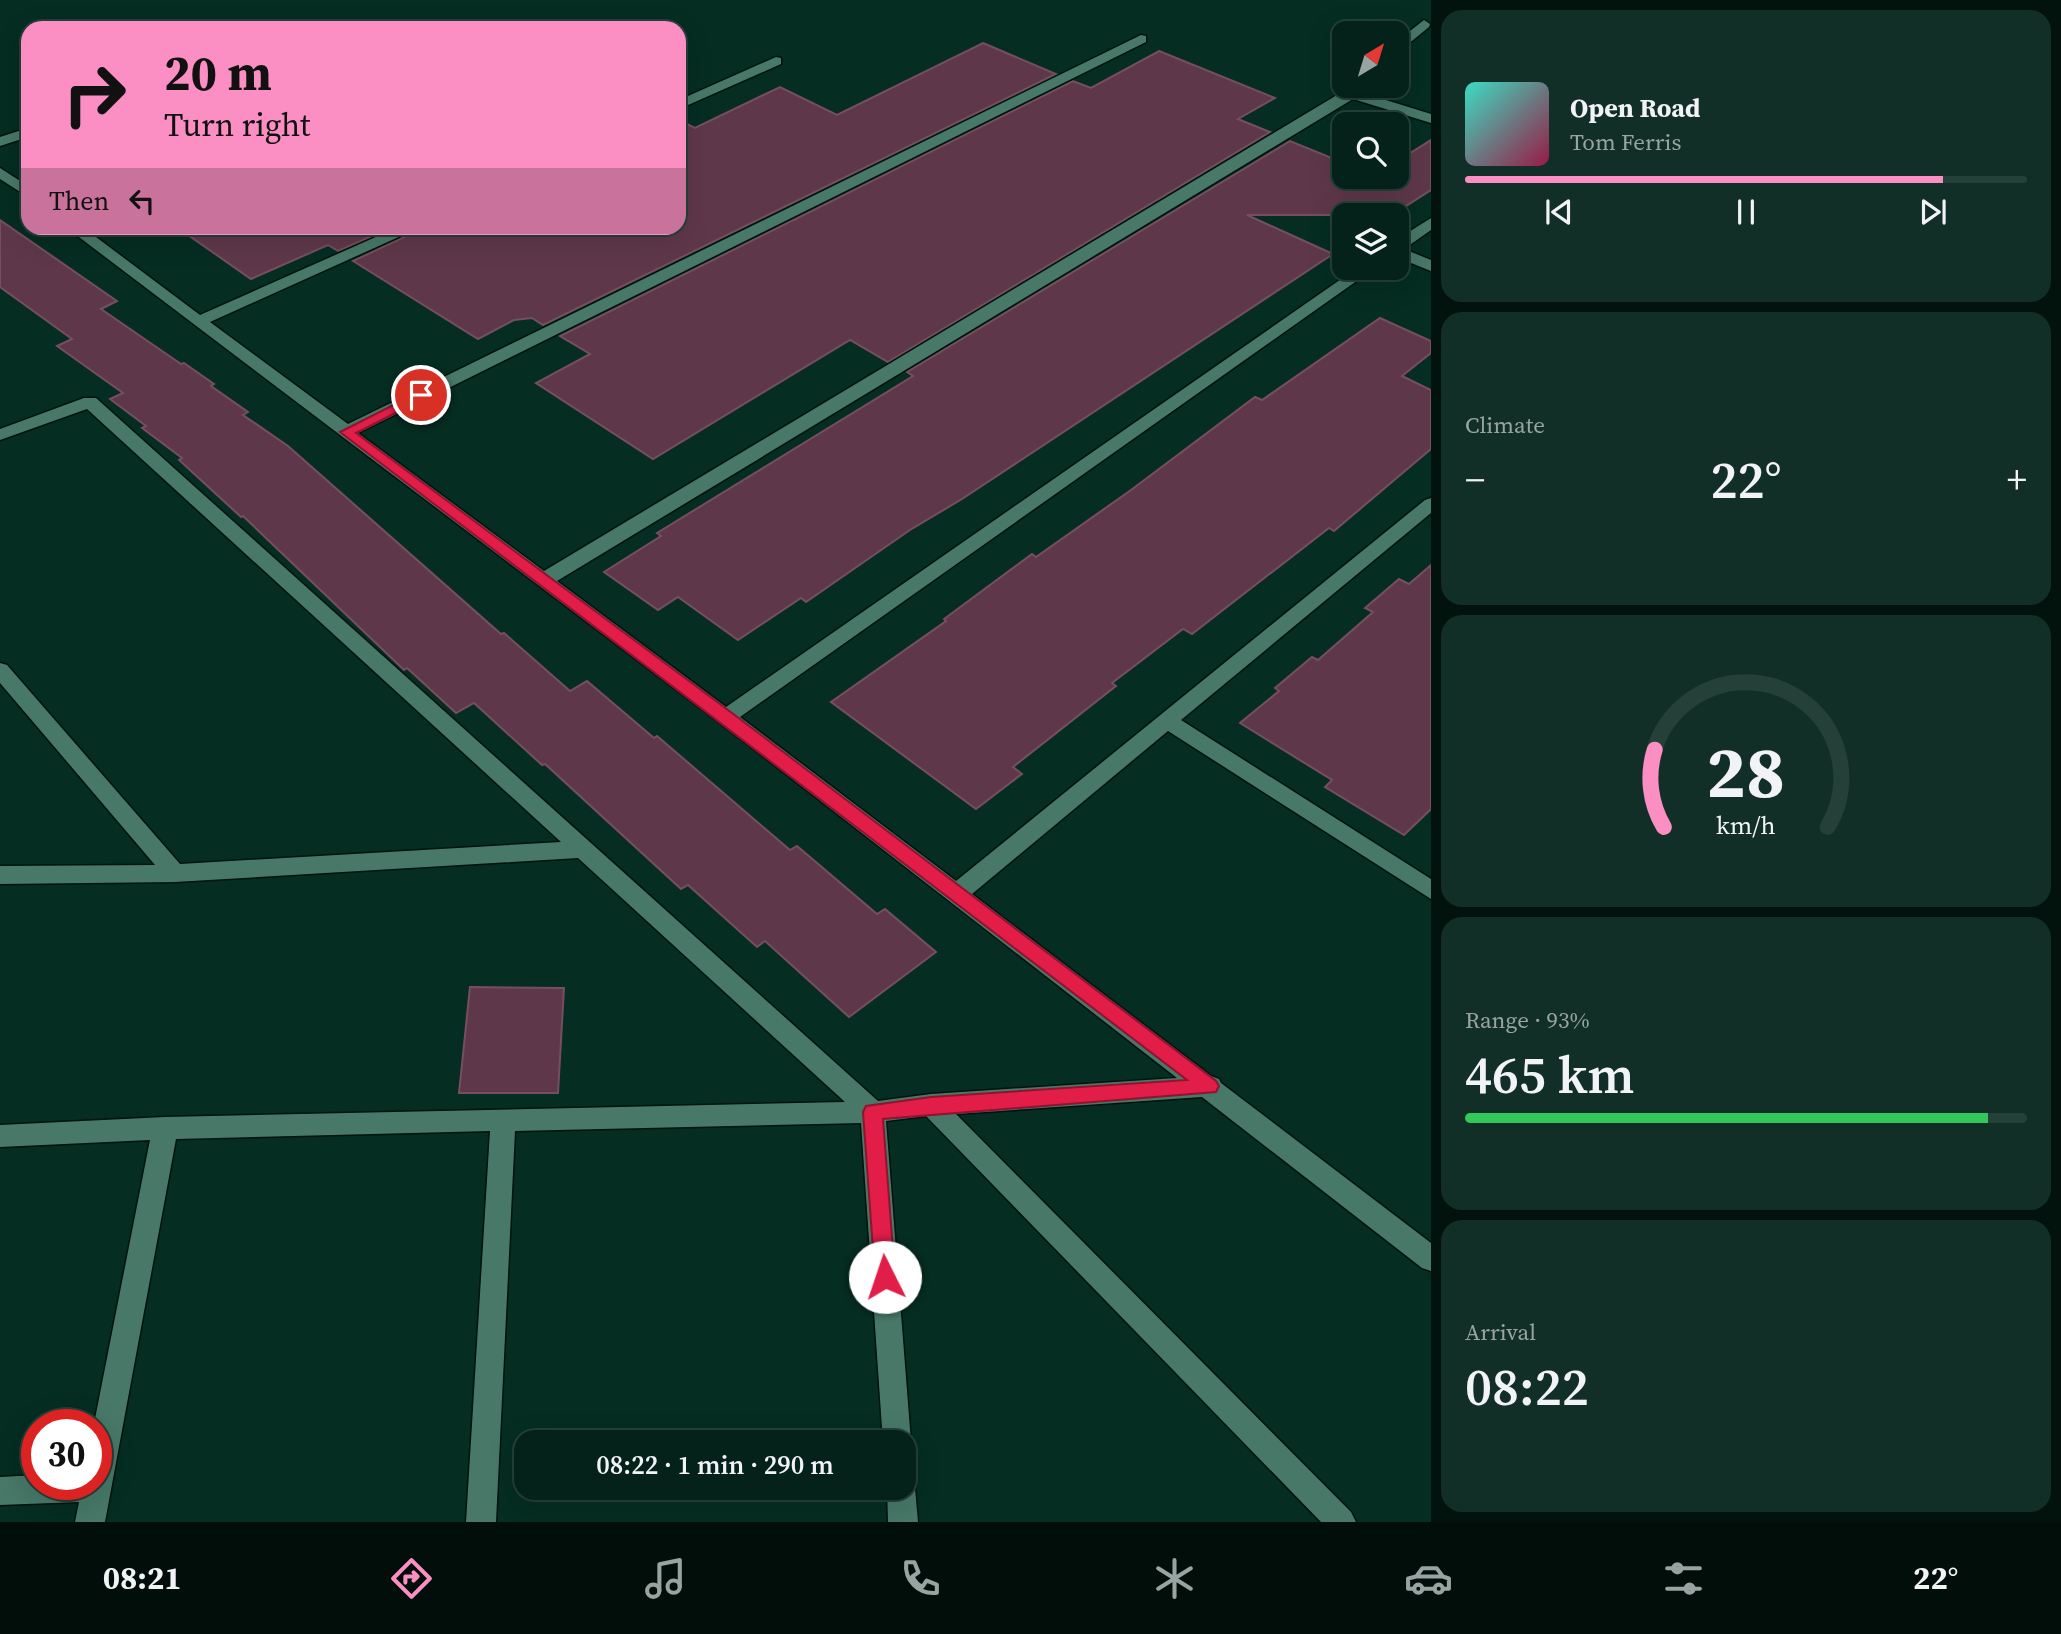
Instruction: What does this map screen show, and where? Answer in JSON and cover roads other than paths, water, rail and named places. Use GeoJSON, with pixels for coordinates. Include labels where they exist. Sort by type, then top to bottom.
{"type":"FeatureCollection","features":[{"type":"Feature","properties":{"kind":"street"},"geometry":{"type":"LineString","coordinates":[[1409,38],[1424,24]]}},
{"type":"Feature","properties":{"kind":"street"},"geometry":{"type":"LineString","coordinates":[[346,432],[1141,39]]}},
{"type":"Feature","properties":{"kind":"street"},"geometry":{"type":"LineString","coordinates":[[686,102],[776,61]]}},
{"type":"Feature","properties":{"kind":"street"},"geometry":{"type":"LineString","coordinates":[[544,580],[1342,98]]}},
{"type":"Feature","properties":{"kind":"street"},"geometry":{"type":"LineString","coordinates":[[1376,98],[1431,119]]}},
{"type":"Feature","properties":{"kind":"street"},"geometry":{"type":"LineString","coordinates":[[0,142],[21,134]]}},
{"type":"Feature","properties":{"kind":"street"},"geometry":{"type":"LineString","coordinates":[[0,172],[21,188]]}},
{"type":"Feature","properties":{"kind":"street"},"geometry":{"type":"LineString","coordinates":[[1409,239],[1431,223]]}},
{"type":"Feature","properties":{"kind":"street"},"geometry":{"type":"LineString","coordinates":[[83,235],[726,717],[1210,1086],[1431,1259]]}},
{"type":"Feature","properties":{"kind":"street"},"geometry":{"type":"LineString","coordinates":[[199,321],[391,235]]}},
{"type":"Feature","properties":{"kind":"street"},"geometry":{"type":"LineString","coordinates":[[1409,255],[1431,266]]}},
{"type":"Feature","properties":{"kind":"street"},"geometry":{"type":"LineString","coordinates":[[726,717],[1350,280]]}},
{"type":"Feature","properties":{"kind":"street"},"geometry":{"type":"LineString","coordinates":[[0,435],[90,402],[873,1112],[896,1430]]}},
{"type":"Feature","properties":{"kind":"street"},"geometry":{"type":"LineString","coordinates":[[956,894],[1431,504]]}},
{"type":"Feature","properties":{"kind":"street"},"geometry":{"type":"LineString","coordinates":[[0,670],[175,873]]}},
{"type":"Feature","properties":{"kind":"street"},"geometry":{"type":"LineString","coordinates":[[1167,721],[1431,890]]}},
{"type":"Feature","properties":{"kind":"street"},"geometry":{"type":"LineString","coordinates":[[0,875],[175,873],[581,849]]}},
{"type":"Feature","properties":{"kind":"street"},"geometry":{"type":"LineString","coordinates":[[0,1136],[165,1128],[873,1112],[931,1105],[1210,1086]]}},
{"type":"Feature","properties":{"kind":"street"},"geometry":{"type":"LineString","coordinates":[[931,1105],[1341,1522]]}},
{"type":"Feature","properties":{"kind":"street"},"geometry":{"type":"LineString","coordinates":[[481,1522],[503,1120]]}},
{"type":"Feature","properties":{"kind":"street"},"geometry":{"type":"LineString","coordinates":[[112,1409],[165,1128]]}},
{"type":"Feature","properties":{"kind":"street"},"geometry":{"type":"LineString","coordinates":[[0,1491],[21,1490]]}},
{"type":"Feature","properties":{"kind":"street"},"geometry":{"type":"LineString","coordinates":[[90,1522],[95,1500]]}},
{"type":"Feature","properties":{"kind":"street"},"geometry":{"type":"LineString","coordinates":[[902,1500],[903,1522]]}}]}
